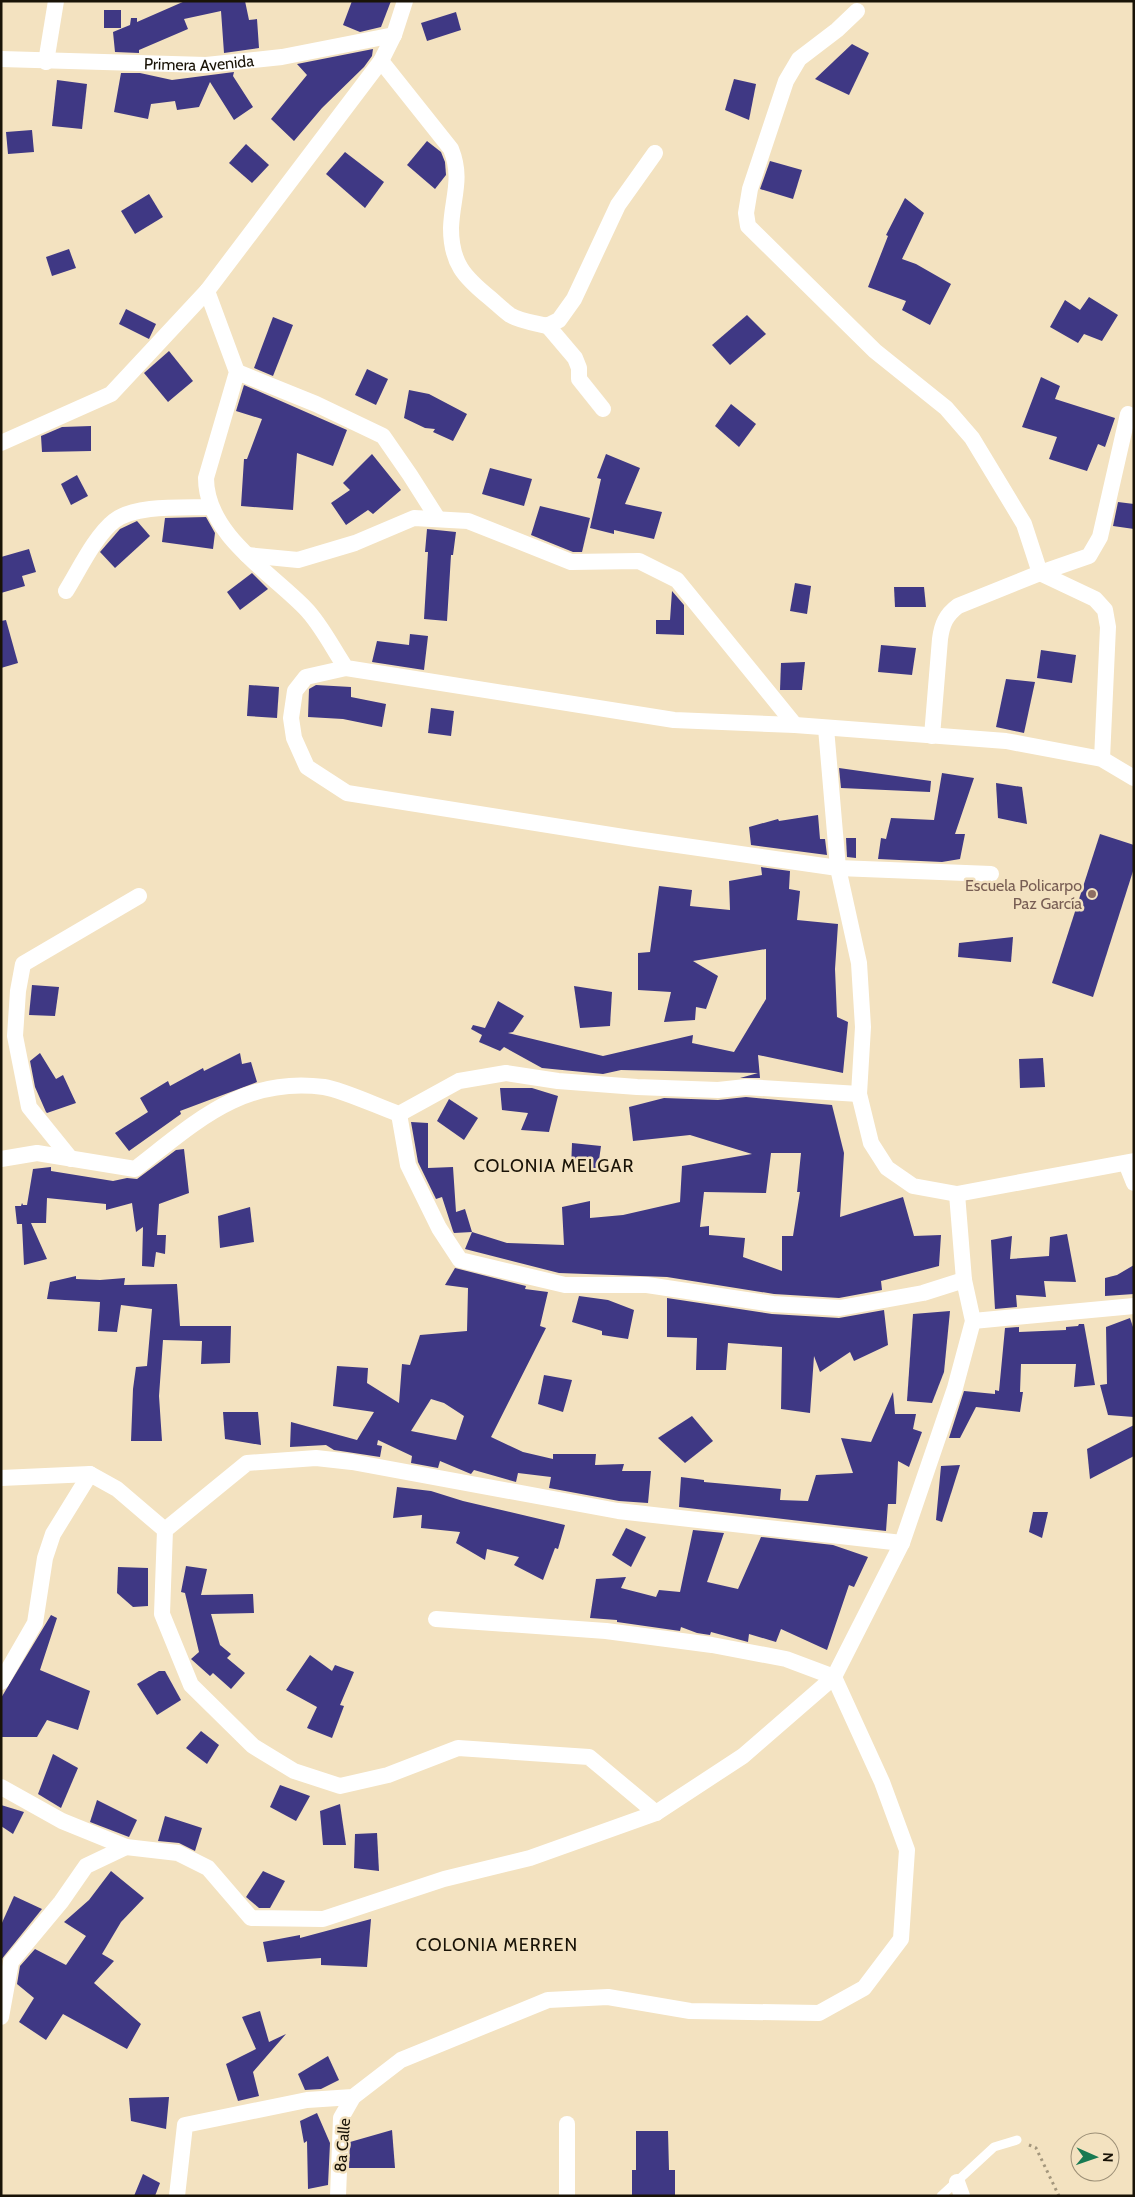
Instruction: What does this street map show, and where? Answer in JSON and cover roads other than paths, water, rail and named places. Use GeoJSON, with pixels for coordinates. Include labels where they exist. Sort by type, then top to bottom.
{"type":"FeatureCollection","features":[{"type":"Feature","properties":{"kind":"street"},"geometry":{"type":"LineString","coordinates":[[46,62],[56,1]]}},
{"type":"Feature","properties":{"kind":"street"},"geometry":{"type":"LineString","coordinates":[[1,443],[111,394],[207,291],[381,61],[394,35],[406,1]]}},
{"type":"Feature","properties":{"kind":"street"},"geometry":{"type":"LineString","coordinates":[[856,11],[837,30],[798,59],[786,81],[750,189],[746,213],[748,226],[875,351],[946,408],[972,438],[1024,524],[1040,573],[1095,599],[1105,610],[1108,627],[1102,759]]}},
{"type":"Feature","properties":{"kind":"street","name":"Primera Avenida"},"geometry":{"type":"LineString","coordinates":[[1,59],[46,62],[206,65],[282,56],[394,35]]}},
{"type":"Feature","properties":{"kind":"street"},"geometry":{"type":"LineString","coordinates":[[381,61],[451,149],[458,179],[451,228],[453,250],[458,267],[469,282],[511,315],[547,326],[575,358],[579,368],[579,379],[603,409]]}},
{"type":"Feature","properties":{"kind":"street"},"geometry":{"type":"LineString","coordinates":[[547,326],[560,320],[574,299],[618,205],[655,153]]}},
{"type":"Feature","properties":{"kind":"street"},"geometry":{"type":"LineString","coordinates":[[207,291],[237,372],[206,478],[206,495],[211,507],[231,537],[247,555],[306,609],[346,668]]}},
{"type":"Feature","properties":{"kind":"street"},"geometry":{"type":"LineString","coordinates":[[237,372],[316,404],[383,436],[438,519]]}},
{"type":"Feature","properties":{"kind":"street"},"geometry":{"type":"LineString","coordinates":[[932,736],[940,639],[942,626],[949,613],[958,606],[1040,573],[1089,556],[1096,548],[1128,414]]}},
{"type":"Feature","properties":{"kind":"street"},"geometry":{"type":"LineString","coordinates":[[66,591],[105,530],[115,520],[138,511],[211,507]]}},
{"type":"Feature","properties":{"kind":"street"},"geometry":{"type":"LineString","coordinates":[[247,555],[298,560],[355,543],[414,518],[468,521],[571,562],[639,561],[677,580],[795,725]]}},
{"type":"Feature","properties":{"kind":"street"},"geometry":{"type":"LineString","coordinates":[[991,874],[838,868],[636,839],[347,793],[307,767],[294,738],[290,718],[295,691],[306,677],[346,668],[674,720],[795,725],[1006,741],[1102,759],[1134,778]]}},
{"type":"Feature","properties":{"kind":"street"},"geometry":{"type":"LineString","coordinates":[[826,728],[838,868],[859,963],[863,1027],[859,1094],[872,1143],[887,1168],[912,1186],[957,1194],[1129,1162],[1134,1183]]}},
{"type":"Feature","properties":{"kind":"street"},"geometry":{"type":"LineString","coordinates":[[71,1159],[29,1107],[15,1036],[18,992],[23,964],[138,896]]}},
{"type":"Feature","properties":{"kind":"street"},"geometry":{"type":"LineString","coordinates":[[1,1159],[37,1153],[135,1169],[216,1108],[268,1087],[325,1087],[399,1114],[459,1081],[506,1073],[558,1081],[637,1087],[718,1090],[746,1088],[859,1094]]}},
{"type":"Feature","properties":{"kind":"street"},"geometry":{"type":"LineString","coordinates":[[399,1114],[408,1165],[439,1228],[460,1260],[564,1285],[648,1285],[773,1304],[840,1308],[923,1293],[964,1280]]}},
{"type":"Feature","properties":{"kind":"street"},"geometry":{"type":"LineString","coordinates":[[1,1787],[62,1821],[126,1847],[178,1853],[208,1868],[250,1918],[323,1919],[444,1879],[530,1858],[656,1813],[743,1756],[834,1677],[902,1543],[955,1388],[972,1321],[964,1280],[957,1194]]}},
{"type":"Feature","properties":{"kind":"street"},"geometry":{"type":"LineString","coordinates":[[972,1321],[1134,1306]]}},
{"type":"Feature","properties":{"kind":"street"},"geometry":{"type":"LineString","coordinates":[[656,1813],[589,1757],[458,1748],[388,1775],[340,1786],[294,1771],[253,1746],[191,1685],[162,1614],[165,1530],[247,1463],[316,1458],[352,1462],[618,1512],[902,1543]]}},
{"type":"Feature","properties":{"kind":"street"},"geometry":{"type":"LineString","coordinates":[[1,1478],[90,1474],[117,1489],[165,1530]]}},
{"type":"Feature","properties":{"kind":"street"},"geometry":{"type":"LineString","coordinates":[[1,1682],[35,1623],[45,1558],[53,1534],[90,1474]]}},
{"type":"Feature","properties":{"kind":"street"},"geometry":{"type":"LineString","coordinates":[[177,2196],[185,2125],[307,2100],[352,2097],[401,2060],[548,2000],[608,1997],[690,2011],[818,2013],[864,1988],[901,1940],[908,1850],[882,1782],[834,1677],[786,1658],[712,1645],[606,1631],[436,1619]]}},
{"type":"Feature","properties":{"kind":"street"},"geometry":{"type":"LineString","coordinates":[[1,2017],[11,1962],[61,1902],[86,1866],[126,1847]]}},
{"type":"Feature","properties":{"kind":"street","name":"8a Calle"},"geometry":{"type":"LineString","coordinates":[[338,2196],[341,2118],[352,2097]]}},
{"type":"Feature","properties":{"kind":"street"},"geometry":{"type":"LineString","coordinates":[[566,2124],[567,2196]]}},
{"type":"Feature","properties":{"kind":"lane"},"geometry":{"type":"LineString","coordinates":[[941,2196],[959,2189],[994,2147],[1016,2140]]}},
{"type":"Feature","properties":{"kind":"place","name":"Escuela Policarpo Paz García"},"geometry":{"type":"Point","coordinates":[1092,894]}},
{"type":"Feature","properties":{"kind":"district","name":"COLONIA MELGAR"},"geometry":{"type":"Point","coordinates":[554,1166]}},
{"type":"Feature","properties":{"kind":"district","name":"COLONIA MERREN"},"geometry":{"type":"Point","coordinates":[497,1945]}}]}
